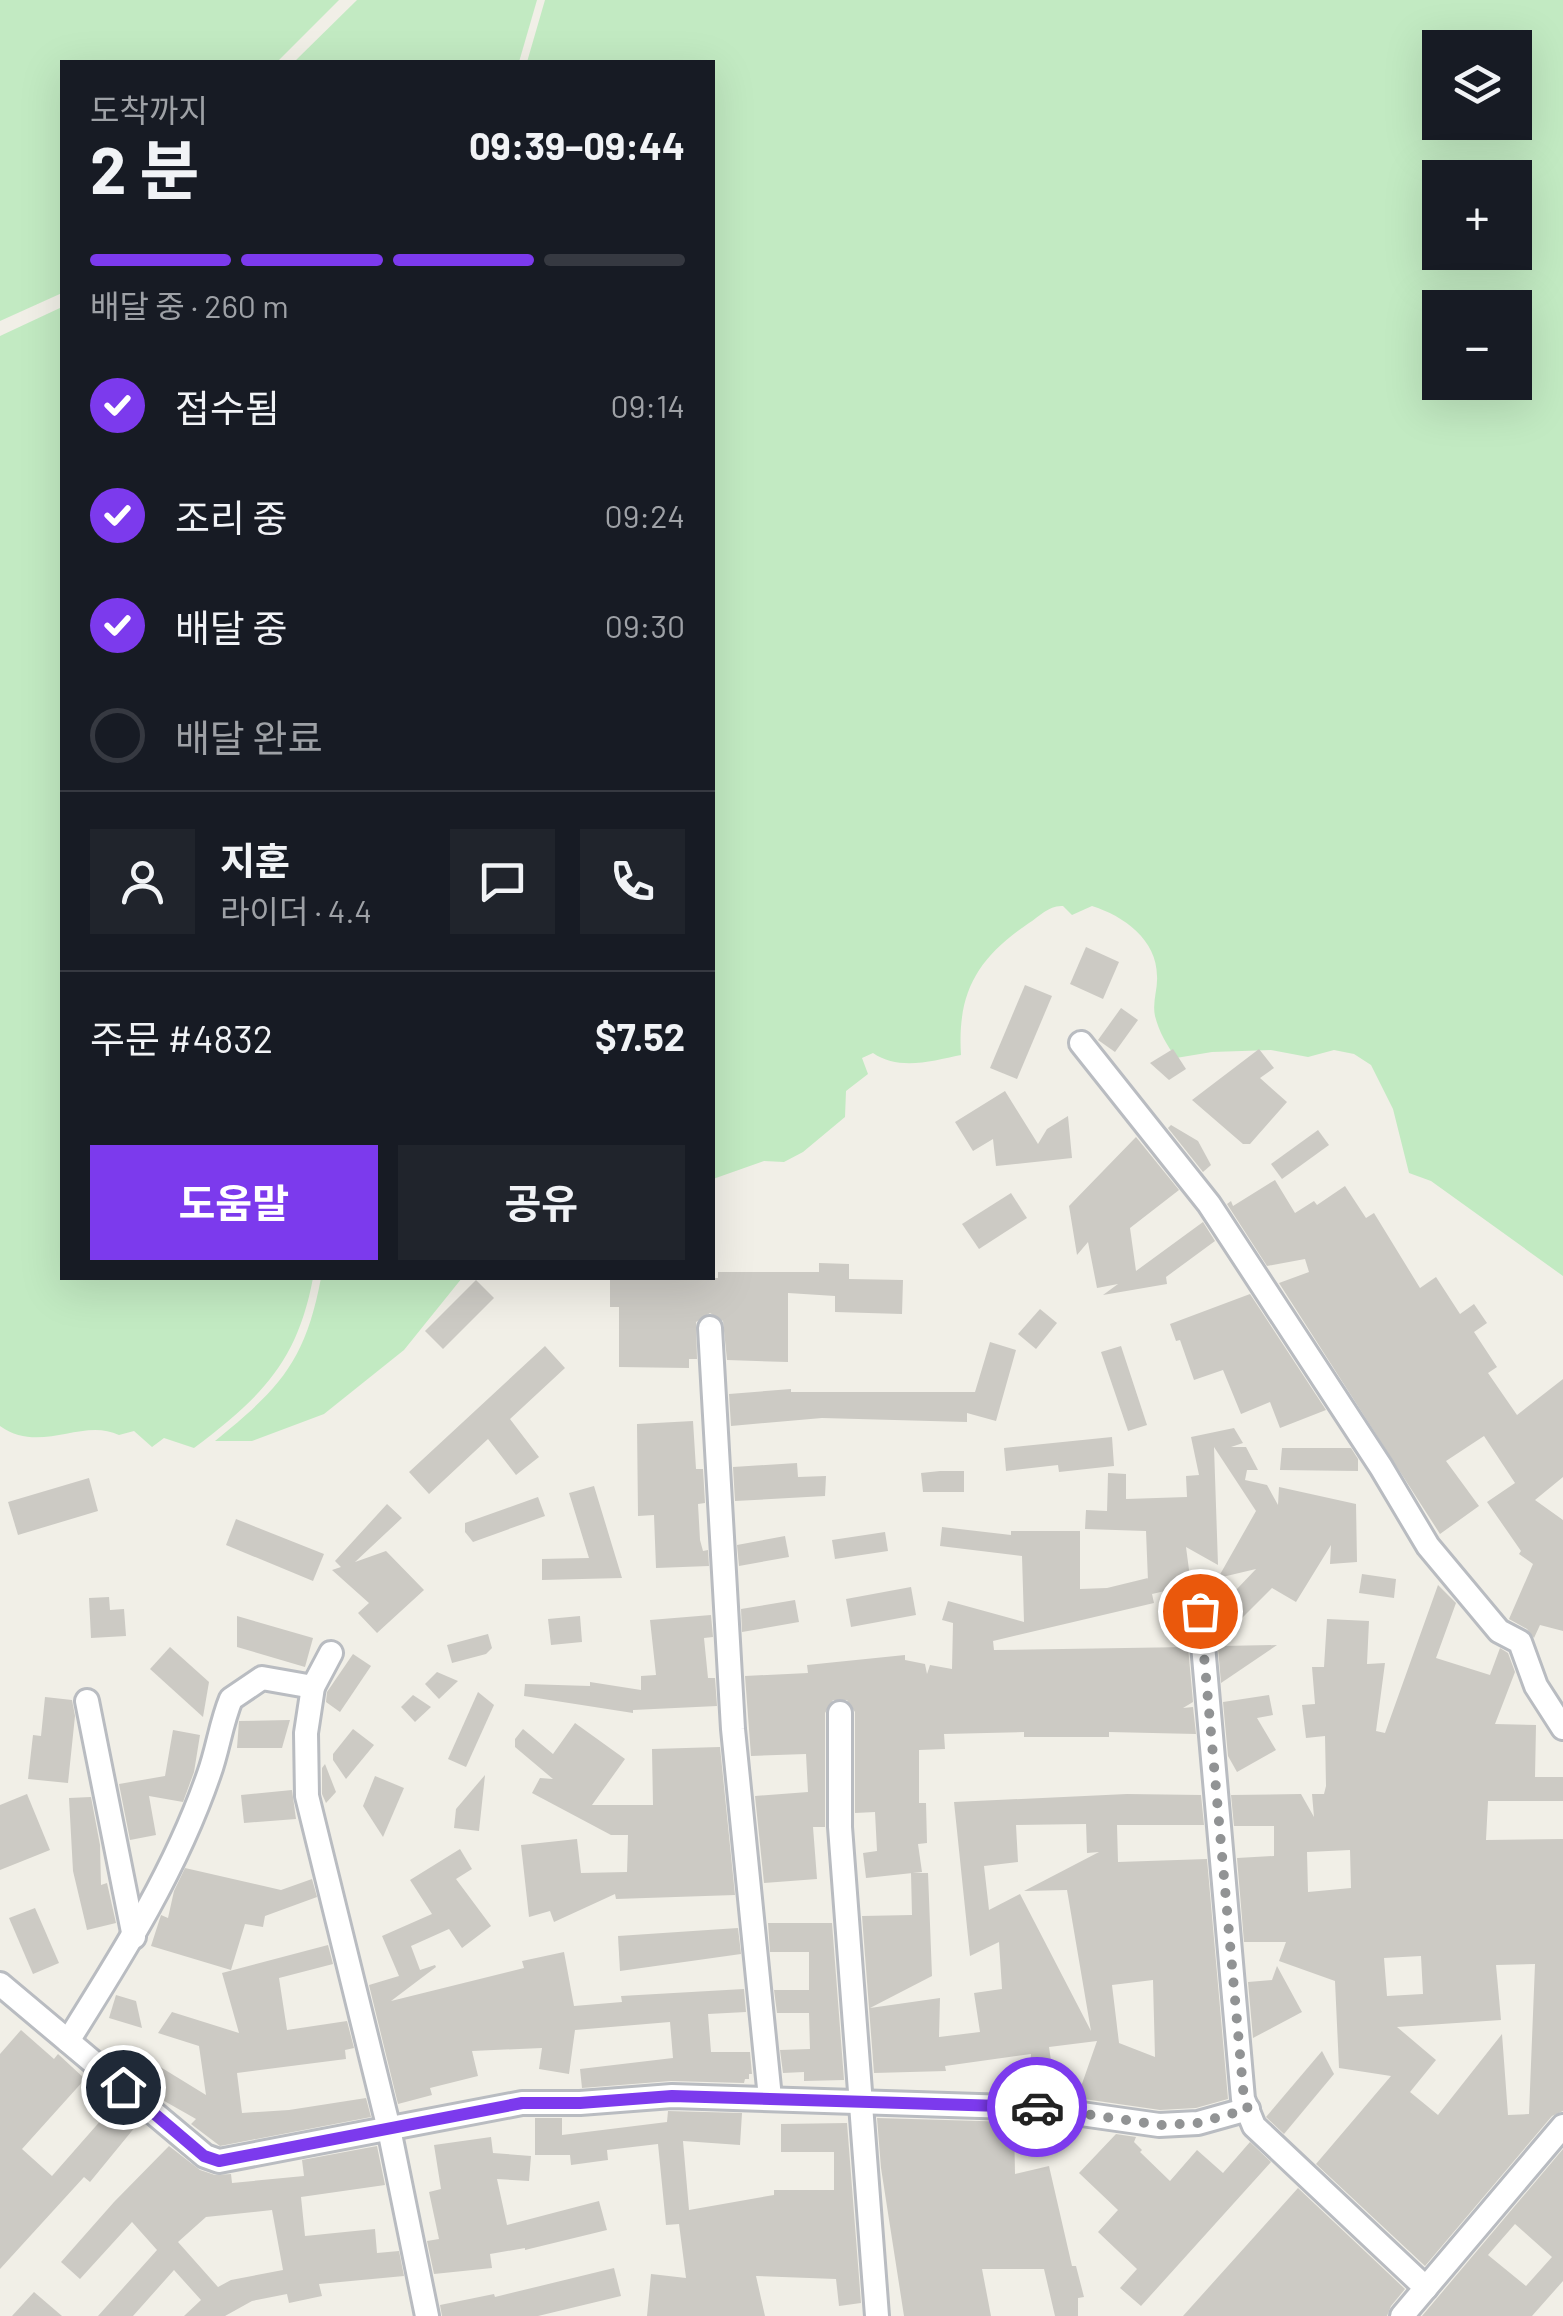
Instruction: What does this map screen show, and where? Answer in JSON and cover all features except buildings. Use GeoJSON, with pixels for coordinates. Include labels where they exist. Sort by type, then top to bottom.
{"type":"FeatureCollection","features":[{"type":"Feature","properties":{"kind":"street"},"geometry":{"type":"LineString","coordinates":[[1081,1043],[1209,1204],[1381,1467],[1428,1546],[1498,1631],[1520,1642],[1536,1686],[1563,1728]]}},
{"type":"Feature","properties":{"kind":"street"},"geometry":{"type":"LineString","coordinates":[[710,1328],[734,1729],[770,2098]]}},
{"type":"Feature","properties":{"kind":"street"},"geometry":{"type":"LineString","coordinates":[[1200,1611],[1244,2099],[1254,2126],[1426,2288]]}},
{"type":"Feature","properties":{"kind":"street"},"geometry":{"type":"LineString","coordinates":[[331,1652],[313,1687],[306,1733],[308,1796],[389,2129],[427,2316]]}},
{"type":"Feature","properties":{"kind":"street"},"geometry":{"type":"LineString","coordinates":[[68,2041],[134,1937],[169,1869],[210,1772],[231,1699],[262,1678],[313,1687]]}},
{"type":"Feature","properties":{"kind":"street"},"geometry":{"type":"LineString","coordinates":[[88,1702],[134,1937]]}},
{"type":"Feature","properties":{"kind":"street"},"geometry":{"type":"LineString","coordinates":[[840,1714],[840,1827],[877,2316]]}},
{"type":"Feature","properties":{"kind":"street"},"geometry":{"type":"LineString","coordinates":[[0,1984],[204,2156],[219,2161],[522,2103],[672,2096],[860,2100],[1039,2108],[1160,2125],[1198,2123],[1248,2109]]}},
{"type":"Feature","properties":{"kind":"street"},"geometry":{"type":"LineString","coordinates":[[1402,2316],[1563,2126]]}},
{"type":"Feature","properties":{"kind":"green space"},"geometry":{"type":"Polygon","coordinates":[[[0,0],[339,0],[279,60],[60,60],[60,294],[0,321],[0,0]]]}},
{"type":"Feature","properties":{"kind":"green space"},"geometry":{"type":"Polygon","coordinates":[[[357,0],[537,0],[520,60],[296,60],[357,0]]]}},
{"type":"Feature","properties":{"kind":"green space"},"geometry":{"type":"Polygon","coordinates":[[[545,0],[1563,0],[1563,1276],[1431,1181],[1409,1173],[1393,1109],[1371,1065],[1354,1054],[1334,1050],[1308,1057],[1271,1050],[1176,1058],[1155,1016],[1157,976],[1151,951],[1127,923],[1092,906],[1072,915],[1063,906],[1049,909],[996,950],[967,995],[961,1055],[916,1063],[894,1062],[873,1053],[862,1058],[868,1074],[846,1091],[845,1117],[803,1152],[784,1162],[764,1161],[715,1178],[715,60],[528,60],[545,0]]]}},
{"type":"Feature","properties":{"kind":"green space"},"geometry":{"type":"Polygon","coordinates":[[[60,308],[60,1280],[313,1280],[297,1333],[273,1376],[239,1412],[194,1448],[164,1438],[152,1447],[134,1431],[119,1435],[91,1430],[31,1437],[0,1426],[0,336],[60,308]]]}},
{"type":"Feature","properties":{"kind":"green space"},"geometry":{"type":"Polygon","coordinates":[[[321,1280],[460,1280],[404,1350],[324,1414],[252,1441],[215,1441],[257,1405],[286,1371],[298,1353],[321,1280]]]}},
{"type":"Feature","properties":{"kind":"way so far"},"geometry":{"type":"LineString","coordinates":[[1037,2107],[1160,2125],[1198,2123],[1248,2109],[1244,2099],[1200,1611]]}},
{"type":"Feature","properties":{"kind":"route"},"geometry":{"type":"LineString","coordinates":[[123,2087],[204,2156],[219,2161],[522,2103],[672,2096],[1037,2107]]}}]}
